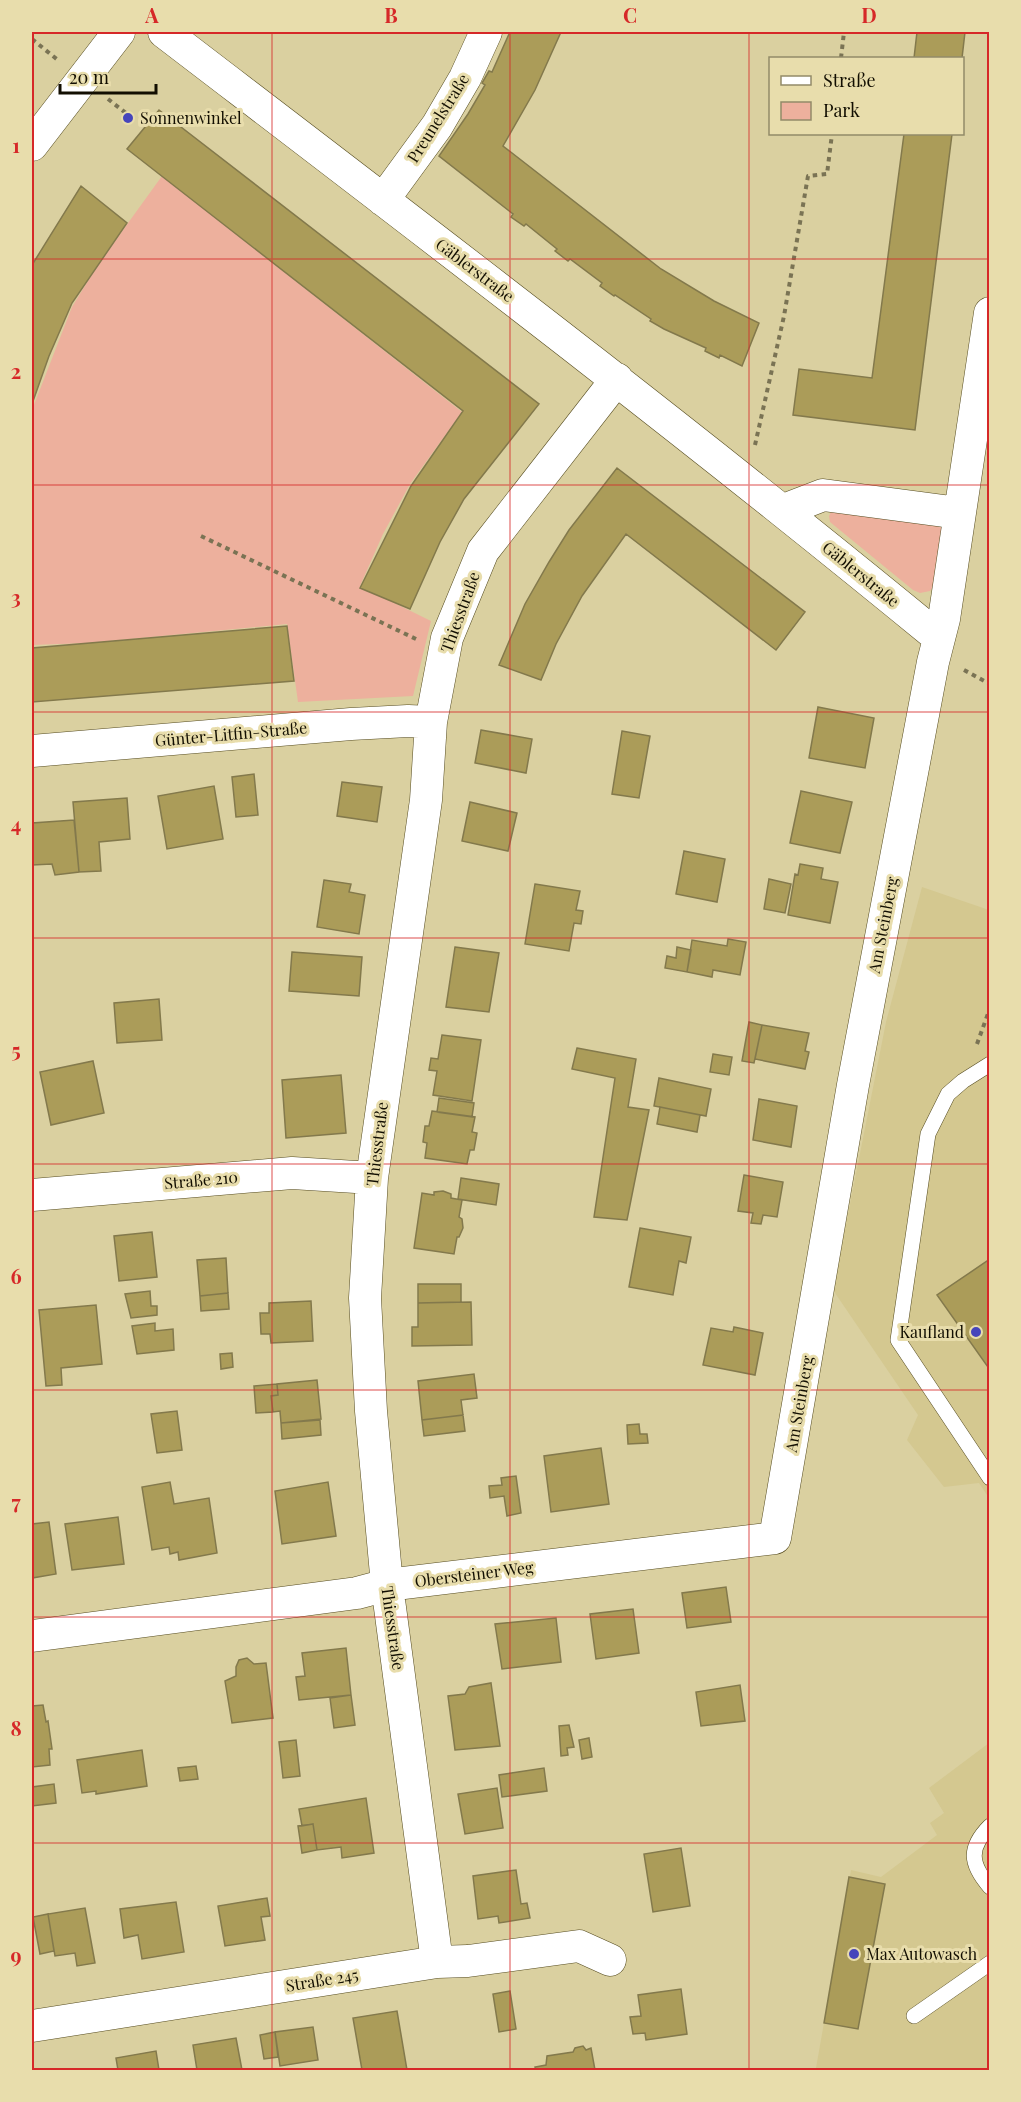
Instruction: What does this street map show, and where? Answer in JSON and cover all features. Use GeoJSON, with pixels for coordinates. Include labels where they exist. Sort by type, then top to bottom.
{"type":"FeatureCollection","features":[{"type":"Feature","properties":{"kind":"street"},"geometry":{"type":"LineString","coordinates":[[32,145],[119,32]]}},
{"type":"Feature","properties":{"kind":"street","name":"Gäblerstraße"},"geometry":{"type":"LineString","coordinates":[[164,32],[617,379],[784,510],[938,637]]}},
{"type":"Feature","properties":{"kind":"street","name":"Preunelstraße"},"geometry":{"type":"LineString","coordinates":[[383,200],[437,126],[465,78],[486,32]]}},
{"type":"Feature","properties":{"kind":"street","name":"Am Steinberg"},"geometry":{"type":"LineString","coordinates":[[775,1538],[853,1085],[938,637],[944,619],[990,313]]}},
{"type":"Feature","properties":{"kind":"street","name":"Thiesstraße"},"geometry":{"type":"LineString","coordinates":[[437,1962],[387,1585],[371,1411],[365,1298],[372,1178],[426,800],[431,722],[447,638],[483,551],[617,379]]}},
{"type":"Feature","properties":{"kind":"street"},"geometry":{"type":"LineString","coordinates":[[784,510],[823,495],[959,513]]}},
{"type":"Feature","properties":{"kind":"street","name":"Günter-Litfin-Straße"},"geometry":{"type":"LineString","coordinates":[[32,751],[351,724],[431,722]]}},
{"type":"Feature","properties":{"kind":"street","name":"Straße 210"},"geometry":{"type":"LineString","coordinates":[[32,1195],[292,1173],[372,1178]]}},
{"type":"Feature","properties":{"kind":"street","name":"Obersteiner Weg"},"geometry":{"type":"LineString","coordinates":[[32,1636],[357,1593],[387,1585],[775,1538]]}},
{"type":"Feature","properties":{"kind":"street","name":"Straße 245"},"geometry":{"type":"LineString","coordinates":[[32,2026],[437,1962],[468,1961],[579,1946],[610,1960]]}},
{"type":"Feature","properties":{"kind":"lane"},"geometry":{"type":"LineString","coordinates":[[990,1064],[963,1081],[948,1094],[928,1134],[898,1340],[990,1478]]}},
{"type":"Feature","properties":{"kind":"lane"},"geometry":{"type":"LineString","coordinates":[[990,1826],[980,1836],[973,1857],[980,1876],[990,1887]]}},
{"type":"Feature","properties":{"kind":"lane"},"geometry":{"type":"LineString","coordinates":[[914,2016],[990,1963]]}},
{"type":"Feature","properties":{"kind":"path"},"geometry":{"type":"LineString","coordinates":[[841,57],[844,32]]}},
{"type":"Feature","properties":{"kind":"path"},"geometry":{"type":"LineString","coordinates":[[755,445],[784,316],[808,176],[827,174],[832,135]]}},
{"type":"Feature","properties":{"kind":"path"},"geometry":{"type":"LineString","coordinates":[[201,536],[420,640]]}},
{"type":"Feature","properties":{"kind":"shaded area"},"geometry":{"type":"Polygon","coordinates":[[[922,887],[989,910],[989,1498],[979,1483],[944,1487],[907,1440],[918,1415],[833,1290],[886,1022],[922,887]]]}},
{"type":"Feature","properties":{"kind":"shaded area"},"geometry":{"type":"Polygon","coordinates":[[[989,1743],[989,2070],[818,2070],[816,2068],[851,1870],[881,1877],[937,1835],[930,1823],[944,1813],[929,1788],[989,1743]]]}},
{"type":"Feature","properties":{"kind":"green space"},"geometry":{"type":"Polygon","coordinates":[[[162,176],[462,412],[410,484],[383,534],[360,586],[431,621],[413,696],[298,702],[287,624],[88,643],[32,645],[32,410],[72,307],[97,266],[162,176]]]}},
{"type":"Feature","properties":{"kind":"green space"},"geometry":{"type":"Polygon","coordinates":[[[832,510],[937,523],[946,529],[940,578],[930,591],[920,593],[913,590],[830,522],[829,516],[832,510]]]}},
{"type":"Feature","properties":{"kind":"building"},"geometry":{"type":"Polygon","coordinates":[[[507,32],[561,32],[535,90],[503,146],[661,269],[714,301],[759,323],[742,366],[720,355],[719,358],[705,351],[706,348],[650,321],[651,319],[600,286],[602,283],[570,259],[568,261],[555,251],[557,249],[526,224],[524,226],[511,217],[513,214],[439,156],[485,85],[482,83],[489,71],[492,72],[509,34],[507,32]]]}},
{"type":"Feature","properties":{"kind":"building"},"geometry":{"type":"Polygon","coordinates":[[[917,32],[965,32],[962,57],[914,57],[917,32]]]}},
{"type":"Feature","properties":{"kind":"building"},"geometry":{"type":"Polygon","coordinates":[[[159,110],[539,404],[464,499],[440,542],[410,609],[360,588],[411,486],[463,411],[127,149],[159,110]]]}},
{"type":"Feature","properties":{"kind":"building"},"geometry":{"type":"Polygon","coordinates":[[[904,135],[952,135],[915,430],[793,415],[799,369],[872,378],[904,135]]]}},
{"type":"Feature","properties":{"kind":"building"},"geometry":{"type":"Polygon","coordinates":[[[81,186],[127,223],[72,303],[49,356],[32,404],[32,265],[81,186]]]}},
{"type":"Feature","properties":{"kind":"building"},"geometry":{"type":"Polygon","coordinates":[[[617,468],[805,612],[776,650],[626,534],[582,596],[556,644],[541,680],[499,665],[525,604],[549,562],[569,530],[617,468]]]}},
{"type":"Feature","properties":{"kind":"building"},"geometry":{"type":"Polygon","coordinates":[[[287,626],[294,681],[32,702],[32,648],[287,626]]]}},
{"type":"Feature","properties":{"kind":"building"},"geometry":{"type":"Polygon","coordinates":[[[818,707],[874,718],[865,768],[809,758],[818,707]]]}},
{"type":"Feature","properties":{"kind":"building"},"geometry":{"type":"Polygon","coordinates":[[[481,730],[532,739],[526,773],[475,763],[481,730]]]}},
{"type":"Feature","properties":{"kind":"building"},"geometry":{"type":"Polygon","coordinates":[[[622,731],[650,736],[639,798],[612,794],[622,731]]]}},
{"type":"Feature","properties":{"kind":"building"},"geometry":{"type":"Polygon","coordinates":[[[254,774],[258,815],[236,817],[232,777],[254,774]]]}},
{"type":"Feature","properties":{"kind":"building"},"geometry":{"type":"Polygon","coordinates":[[[342,782],[382,787],[377,822],[337,816],[342,782]]]}},
{"type":"Feature","properties":{"kind":"building"},"geometry":{"type":"Polygon","coordinates":[[[214,786],[223,839],[167,849],[158,796],[214,786]]]}},
{"type":"Feature","properties":{"kind":"building"},"geometry":{"type":"Polygon","coordinates":[[[801,791],[852,802],[840,853],[790,843],[801,791]]]}},
{"type":"Feature","properties":{"kind":"building"},"geometry":{"type":"Polygon","coordinates":[[[127,798],[130,839],[99,842],[101,871],[79,872],[73,802],[127,798]]]}},
{"type":"Feature","properties":{"kind":"building"},"geometry":{"type":"Polygon","coordinates":[[[470,802],[517,813],[508,851],[462,841],[470,802]]]}},
{"type":"Feature","properties":{"kind":"building"},"geometry":{"type":"Polygon","coordinates":[[[74,820],[79,872],[55,875],[52,864],[32,865],[32,823],[74,820]]]}},
{"type":"Feature","properties":{"kind":"building"},"geometry":{"type":"Polygon","coordinates":[[[684,851],[725,859],[717,902],[676,894],[684,851]]]}},
{"type":"Feature","properties":{"kind":"building"},"geometry":{"type":"Polygon","coordinates":[[[800,864],[823,868],[821,879],[838,882],[830,923],[788,915],[795,874],[798,875],[800,864]]]}},
{"type":"Feature","properties":{"kind":"building"},"geometry":{"type":"Polygon","coordinates":[[[769,879],[791,884],[785,913],[764,909],[769,879]]]}},
{"type":"Feature","properties":{"kind":"building"},"geometry":{"type":"Polygon","coordinates":[[[324,880],[351,884],[349,892],[365,895],[359,934],[317,927],[324,880]]]}},
{"type":"Feature","properties":{"kind":"building"},"geometry":{"type":"Polygon","coordinates":[[[535,884],[580,891],[576,910],[583,911],[581,924],[574,923],[569,951],[525,944],[535,884]]]}},
{"type":"Feature","properties":{"kind":"building"},"geometry":{"type":"Polygon","coordinates":[[[728,939],[746,942],[740,975],[713,970],[712,977],[687,972],[692,940],[727,946],[728,939]]]}},
{"type":"Feature","properties":{"kind":"building"},"geometry":{"type":"Polygon","coordinates":[[[455,947],[499,953],[489,1012],[446,1007],[455,947]]]}},
{"type":"Feature","properties":{"kind":"building"},"geometry":{"type":"Polygon","coordinates":[[[677,947],[691,950],[687,972],[665,968],[667,956],[676,958],[677,947]]]}},
{"type":"Feature","properties":{"kind":"building"},"geometry":{"type":"Polygon","coordinates":[[[292,952],[362,957],[359,996],[289,991],[292,952]]]}},
{"type":"Feature","properties":{"kind":"building"},"geometry":{"type":"Polygon","coordinates":[[[159,999],[162,1040],[117,1043],[114,1003],[159,999]]]}},
{"type":"Feature","properties":{"kind":"building"},"geometry":{"type":"Polygon","coordinates":[[[749,1022],[762,1025],[754,1063],[742,1061],[749,1022]]]}},
{"type":"Feature","properties":{"kind":"building"},"geometry":{"type":"Polygon","coordinates":[[[762,1025],[809,1033],[805,1051],[809,1052],[805,1069],[755,1059],[762,1025]]]}},
{"type":"Feature","properties":{"kind":"building"},"geometry":{"type":"Polygon","coordinates":[[[442,1035],[481,1040],[472,1101],[433,1095],[437,1071],[429,1070],[431,1058],[438,1059],[442,1035]]]}},
{"type":"Feature","properties":{"kind":"building"},"geometry":{"type":"Polygon","coordinates":[[[577,1048],[636,1059],[628,1107],[649,1110],[627,1220],[594,1217],[615,1078],[572,1069],[577,1048]]]}},
{"type":"Feature","properties":{"kind":"building"},"geometry":{"type":"Polygon","coordinates":[[[713,1054],[732,1057],[729,1075],[710,1072],[713,1054]]]}},
{"type":"Feature","properties":{"kind":"building"},"geometry":{"type":"Polygon","coordinates":[[[93,1061],[104,1113],[51,1125],[40,1072],[93,1061]]]}},
{"type":"Feature","properties":{"kind":"building"},"geometry":{"type":"Polygon","coordinates":[[[341,1075],[346,1133],[286,1138],[282,1080],[341,1075]]]}},
{"type":"Feature","properties":{"kind":"building"},"geometry":{"type":"Polygon","coordinates":[[[659,1078],[711,1089],[706,1116],[654,1106],[659,1078]]]}},
{"type":"Feature","properties":{"kind":"building"},"geometry":{"type":"Polygon","coordinates":[[[439,1098],[474,1103],[472,1117],[437,1112],[439,1098]]]}},
{"type":"Feature","properties":{"kind":"building"},"geometry":{"type":"Polygon","coordinates":[[[759,1099],[797,1106],[791,1147],[753,1140],[759,1099]]]}},
{"type":"Feature","properties":{"kind":"building"},"geometry":{"type":"Polygon","coordinates":[[[660,1107],[700,1115],[697,1132],[657,1124],[660,1107]]]}},
{"type":"Feature","properties":{"kind":"building"},"geometry":{"type":"Polygon","coordinates":[[[432,1111],[475,1117],[472,1132],[477,1133],[474,1150],[470,1150],[467,1164],[425,1158],[427,1143],[423,1142],[425,1126],[429,1126],[432,1111]]]}},
{"type":"Feature","properties":{"kind":"building"},"geometry":{"type":"Polygon","coordinates":[[[744,1175],[783,1182],[777,1217],[763,1215],[761,1224],[751,1223],[753,1213],[738,1211],[744,1175]]]}},
{"type":"Feature","properties":{"kind":"building"},"geometry":{"type":"Polygon","coordinates":[[[461,1178],[499,1184],[496,1205],[458,1199],[461,1178]]]}},
{"type":"Feature","properties":{"kind":"building"},"geometry":{"type":"Polygon","coordinates":[[[443,1191],[451,1194],[451,1198],[462,1200],[459,1217],[462,1219],[463,1228],[457,1237],[454,1254],[414,1248],[422,1193],[434,1195],[434,1192],[443,1191]]]}},
{"type":"Feature","properties":{"kind":"building"},"geometry":{"type":"Polygon","coordinates":[[[640,1228],[691,1237],[686,1263],[679,1261],[673,1295],[629,1287],[640,1228]]]}},
{"type":"Feature","properties":{"kind":"building"},"geometry":{"type":"Polygon","coordinates":[[[152,1232],[157,1277],[119,1281],[114,1236],[152,1232]]]}},
{"type":"Feature","properties":{"kind":"building"},"geometry":{"type":"Polygon","coordinates":[[[226,1258],[228,1293],[200,1296],[197,1260],[226,1258]]]}},
{"type":"Feature","properties":{"kind":"building","name":"Kaufland"},"geometry":{"type":"Polygon","coordinates":[[[990,1259],[990,1370],[937,1295],[990,1259]]]}},
{"type":"Feature","properties":{"kind":"building"},"geometry":{"type":"Polygon","coordinates":[[[418,1284],[461,1284],[461,1302],[418,1303],[418,1284]]]}},
{"type":"Feature","properties":{"kind":"building"},"geometry":{"type":"Polygon","coordinates":[[[150,1291],[151,1306],[157,1306],[157,1315],[131,1318],[125,1294],[150,1291]]]}},
{"type":"Feature","properties":{"kind":"building"},"geometry":{"type":"Polygon","coordinates":[[[228,1293],[229,1309],[201,1311],[200,1296],[228,1293]]]}},
{"type":"Feature","properties":{"kind":"building"},"geometry":{"type":"Polygon","coordinates":[[[311,1301],[313,1341],[271,1343],[270,1334],[261,1334],[260,1313],[269,1313],[269,1303],[311,1301]]]}},
{"type":"Feature","properties":{"kind":"building"},"geometry":{"type":"Polygon","coordinates":[[[471,1302],[472,1345],[412,1346],[412,1327],[418,1327],[418,1303],[471,1302]]]}},
{"type":"Feature","properties":{"kind":"building"},"geometry":{"type":"Polygon","coordinates":[[[96,1305],[102,1364],[61,1368],[62,1385],[46,1386],[39,1310],[96,1305]]]}},
{"type":"Feature","properties":{"kind":"building"},"geometry":{"type":"Polygon","coordinates":[[[155,1323],[155,1331],[173,1329],[174,1350],[137,1354],[132,1326],[155,1323]]]}},
{"type":"Feature","properties":{"kind":"building"},"geometry":{"type":"Polygon","coordinates":[[[734,1327],[763,1333],[755,1375],[703,1365],[711,1328],[733,1332],[734,1327]]]}},
{"type":"Feature","properties":{"kind":"building"},"geometry":{"type":"Polygon","coordinates":[[[232,1353],[233,1367],[221,1369],[220,1354],[232,1353]]]}},
{"type":"Feature","properties":{"kind":"building"},"geometry":{"type":"Polygon","coordinates":[[[474,1374],[477,1398],[461,1400],[463,1415],[422,1420],[418,1381],[474,1374]]]}},
{"type":"Feature","properties":{"kind":"building"},"geometry":{"type":"Polygon","coordinates":[[[317,1380],[321,1419],[281,1423],[280,1411],[273,1412],[271,1396],[278,1395],[277,1384],[317,1380]]]}},
{"type":"Feature","properties":{"kind":"building"},"geometry":{"type":"Polygon","coordinates":[[[277,1384],[278,1395],[271,1396],[273,1412],[256,1413],[254,1386],[277,1384]]]}},
{"type":"Feature","properties":{"kind":"building"},"geometry":{"type":"Polygon","coordinates":[[[177,1411],[182,1450],[157,1453],[151,1414],[177,1411]]]}},
{"type":"Feature","properties":{"kind":"building"},"geometry":{"type":"Polygon","coordinates":[[[463,1415],[465,1431],[424,1436],[422,1420],[463,1415]]]}},
{"type":"Feature","properties":{"kind":"building"},"geometry":{"type":"Polygon","coordinates":[[[320,1420],[321,1435],[282,1439],[281,1423],[320,1420]]]}},
{"type":"Feature","properties":{"kind":"building"},"geometry":{"type":"Polygon","coordinates":[[[639,1424],[640,1434],[647,1434],[648,1443],[628,1444],[627,1425],[639,1424]]]}},
{"type":"Feature","properties":{"kind":"building"},"geometry":{"type":"Polygon","coordinates":[[[601,1448],[609,1504],[551,1512],[544,1456],[601,1448]]]}},
{"type":"Feature","properties":{"kind":"building"},"geometry":{"type":"Polygon","coordinates":[[[516,1476],[521,1513],[507,1516],[504,1496],[490,1498],[489,1486],[502,1485],[501,1478],[516,1476]]]}},
{"type":"Feature","properties":{"kind":"building"},"geometry":{"type":"Polygon","coordinates":[[[170,1482],[174,1504],[209,1498],[217,1553],[179,1560],[178,1552],[170,1554],[169,1547],[152,1550],[142,1487],[170,1482]]]}},
{"type":"Feature","properties":{"kind":"building"},"geometry":{"type":"Polygon","coordinates":[[[328,1482],[336,1536],[282,1544],[275,1491],[328,1482]]]}},
{"type":"Feature","properties":{"kind":"building"},"geometry":{"type":"Polygon","coordinates":[[[118,1517],[124,1564],[72,1570],[65,1524],[118,1517]]]}},
{"type":"Feature","properties":{"kind":"building"},"geometry":{"type":"Polygon","coordinates":[[[49,1522],[56,1574],[32,1578],[32,1524],[49,1522]]]}},
{"type":"Feature","properties":{"kind":"building"},"geometry":{"type":"Polygon","coordinates":[[[726,1587],[731,1622],[687,1628],[682,1593],[726,1587]]]}},
{"type":"Feature","properties":{"kind":"building"},"geometry":{"type":"Polygon","coordinates":[[[633,1609],[639,1653],[596,1659],[590,1614],[633,1609]]]}},
{"type":"Feature","properties":{"kind":"building"},"geometry":{"type":"Polygon","coordinates":[[[556,1618],[561,1662],[502,1669],[495,1624],[556,1618]]]}},
{"type":"Feature","properties":{"kind":"building"},"geometry":{"type":"Polygon","coordinates":[[[346,1648],[351,1695],[299,1700],[296,1677],[305,1676],[302,1653],[346,1648]]]}},
{"type":"Feature","properties":{"kind":"building"},"geometry":{"type":"Polygon","coordinates":[[[247,1658],[254,1664],[266,1663],[273,1718],[232,1723],[225,1681],[236,1676],[239,1660],[247,1658]]]}},
{"type":"Feature","properties":{"kind":"building"},"geometry":{"type":"Polygon","coordinates":[[[491,1683],[500,1746],[455,1750],[448,1696],[465,1694],[469,1687],[491,1683]]]}},
{"type":"Feature","properties":{"kind":"building"},"geometry":{"type":"Polygon","coordinates":[[[740,1685],[745,1721],[701,1726],[696,1692],[740,1685]]]}},
{"type":"Feature","properties":{"kind":"building"},"geometry":{"type":"Polygon","coordinates":[[[351,1695],[355,1725],[334,1728],[330,1698],[351,1695]]]}},
{"type":"Feature","properties":{"kind":"building"},"geometry":{"type":"Polygon","coordinates":[[[43,1705],[52,1749],[49,1749],[50,1765],[32,1767],[32,1706],[43,1705]]]}},
{"type":"Feature","properties":{"kind":"building"},"geometry":{"type":"Polygon","coordinates":[[[569,1725],[574,1747],[567,1748],[568,1755],[561,1756],[559,1726],[569,1725]]]}},
{"type":"Feature","properties":{"kind":"building"},"geometry":{"type":"Polygon","coordinates":[[[589,1738],[592,1757],[582,1759],[579,1740],[589,1738]]]}},
{"type":"Feature","properties":{"kind":"building"},"geometry":{"type":"Polygon","coordinates":[[[296,1740],[300,1776],[283,1778],[279,1742],[296,1740]]]}},
{"type":"Feature","properties":{"kind":"building"},"geometry":{"type":"Polygon","coordinates":[[[142,1750],[147,1786],[96,1794],[96,1791],[82,1793],[77,1760],[142,1750]]]}},
{"type":"Feature","properties":{"kind":"building"},"geometry":{"type":"Polygon","coordinates":[[[196,1766],[198,1779],[180,1781],[178,1768],[196,1766]]]}},
{"type":"Feature","properties":{"kind":"building"},"geometry":{"type":"Polygon","coordinates":[[[544,1768],[547,1791],[502,1797],[499,1775],[544,1768]]]}},
{"type":"Feature","properties":{"kind":"building"},"geometry":{"type":"Polygon","coordinates":[[[54,1784],[56,1803],[32,1806],[32,1787],[54,1784]]]}},
{"type":"Feature","properties":{"kind":"building"},"geometry":{"type":"Polygon","coordinates":[[[497,1788],[503,1828],[465,1834],[458,1794],[497,1788]]]}},
{"type":"Feature","properties":{"kind":"building"},"geometry":{"type":"Polygon","coordinates":[[[366,1798],[374,1853],[342,1858],[341,1847],[317,1850],[313,1824],[302,1826],[299,1809],[366,1798]]]}},
{"type":"Feature","properties":{"kind":"building"},"geometry":{"type":"Polygon","coordinates":[[[313,1824],[317,1850],[302,1853],[298,1826],[313,1824]]]}},
{"type":"Feature","properties":{"kind":"building"},"geometry":{"type":"Polygon","coordinates":[[[681,1848],[690,1906],[653,1912],[644,1854],[681,1848]]]}},
{"type":"Feature","properties":{"kind":"building"},"geometry":{"type":"Polygon","coordinates":[[[516,1870],[521,1904],[527,1903],[530,1918],[499,1923],[498,1916],[478,1919],[473,1876],[516,1870]]]}},
{"type":"Feature","properties":{"kind":"building","name":"Max Autowasch"},"geometry":{"type":"Polygon","coordinates":[[[849,1877],[885,1884],[858,2029],[824,2023],[849,1877]]]}},
{"type":"Feature","properties":{"kind":"building"},"geometry":{"type":"Polygon","coordinates":[[[267,1898],[270,1916],[261,1917],[265,1940],[225,1946],[218,1906],[267,1898]]]}},
{"type":"Feature","properties":{"kind":"building"},"geometry":{"type":"Polygon","coordinates":[[[176,1902],[184,1952],[142,1959],[138,1935],[124,1938],[120,1909],[176,1902]]]}},
{"type":"Feature","properties":{"kind":"building"},"geometry":{"type":"Polygon","coordinates":[[[85,1908],[95,1963],[77,1966],[75,1953],[55,1956],[48,1914],[85,1908]]]}},
{"type":"Feature","properties":{"kind":"building"},"geometry":{"type":"Polygon","coordinates":[[[48,1914],[54,1951],[40,1954],[33,1917],[48,1914]]]}},
{"type":"Feature","properties":{"kind":"building"},"geometry":{"type":"Polygon","coordinates":[[[681,1989],[687,2034],[646,2040],[645,2033],[633,2034],[630,2017],[641,2016],[638,1995],[681,1989]]]}},
{"type":"Feature","properties":{"kind":"building"},"geometry":{"type":"Polygon","coordinates":[[[510,1991],[516,2029],[499,2032],[493,1994],[510,1991]]]}},
{"type":"Feature","properties":{"kind":"building"},"geometry":{"type":"Polygon","coordinates":[[[397,2011],[407,2070],[362,2070],[353,2018],[397,2011]]]}},
{"type":"Feature","properties":{"kind":"building"},"geometry":{"type":"Polygon","coordinates":[[[313,2027],[318,2060],[280,2066],[275,2032],[313,2027]]]}},
{"type":"Feature","properties":{"kind":"building"},"geometry":{"type":"Polygon","coordinates":[[[275,2032],[278,2057],[264,2059],[260,2035],[275,2032]]]}},
{"type":"Feature","properties":{"kind":"building"},"geometry":{"type":"Polygon","coordinates":[[[236,2038],[242,2070],[197,2070],[193,2045],[236,2038]]]}},
{"type":"Feature","properties":{"kind":"building"},"geometry":{"type":"Polygon","coordinates":[[[583,2046],[586,2050],[591,2048],[595,2070],[536,2070],[535,2067],[546,2065],[547,2056],[573,2052],[575,2048],[583,2046]]]}},
{"type":"Feature","properties":{"kind":"building"},"geometry":{"type":"Polygon","coordinates":[[[156,2051],[159,2070],[118,2070],[116,2058],[156,2051]]]}},
{"type":"Feature","properties":{"kind":"place","name":"Sonnenwinkel"},"geometry":{"type":"Point","coordinates":[128,118]}},
{"type":"Feature","properties":{"kind":"place","name":"Kaufland"},"geometry":{"type":"Point","coordinates":[976,1332]}},
{"type":"Feature","properties":{"kind":"place","name":"Max Autowasch"},"geometry":{"type":"Point","coordinates":[854,1954]}}]}
